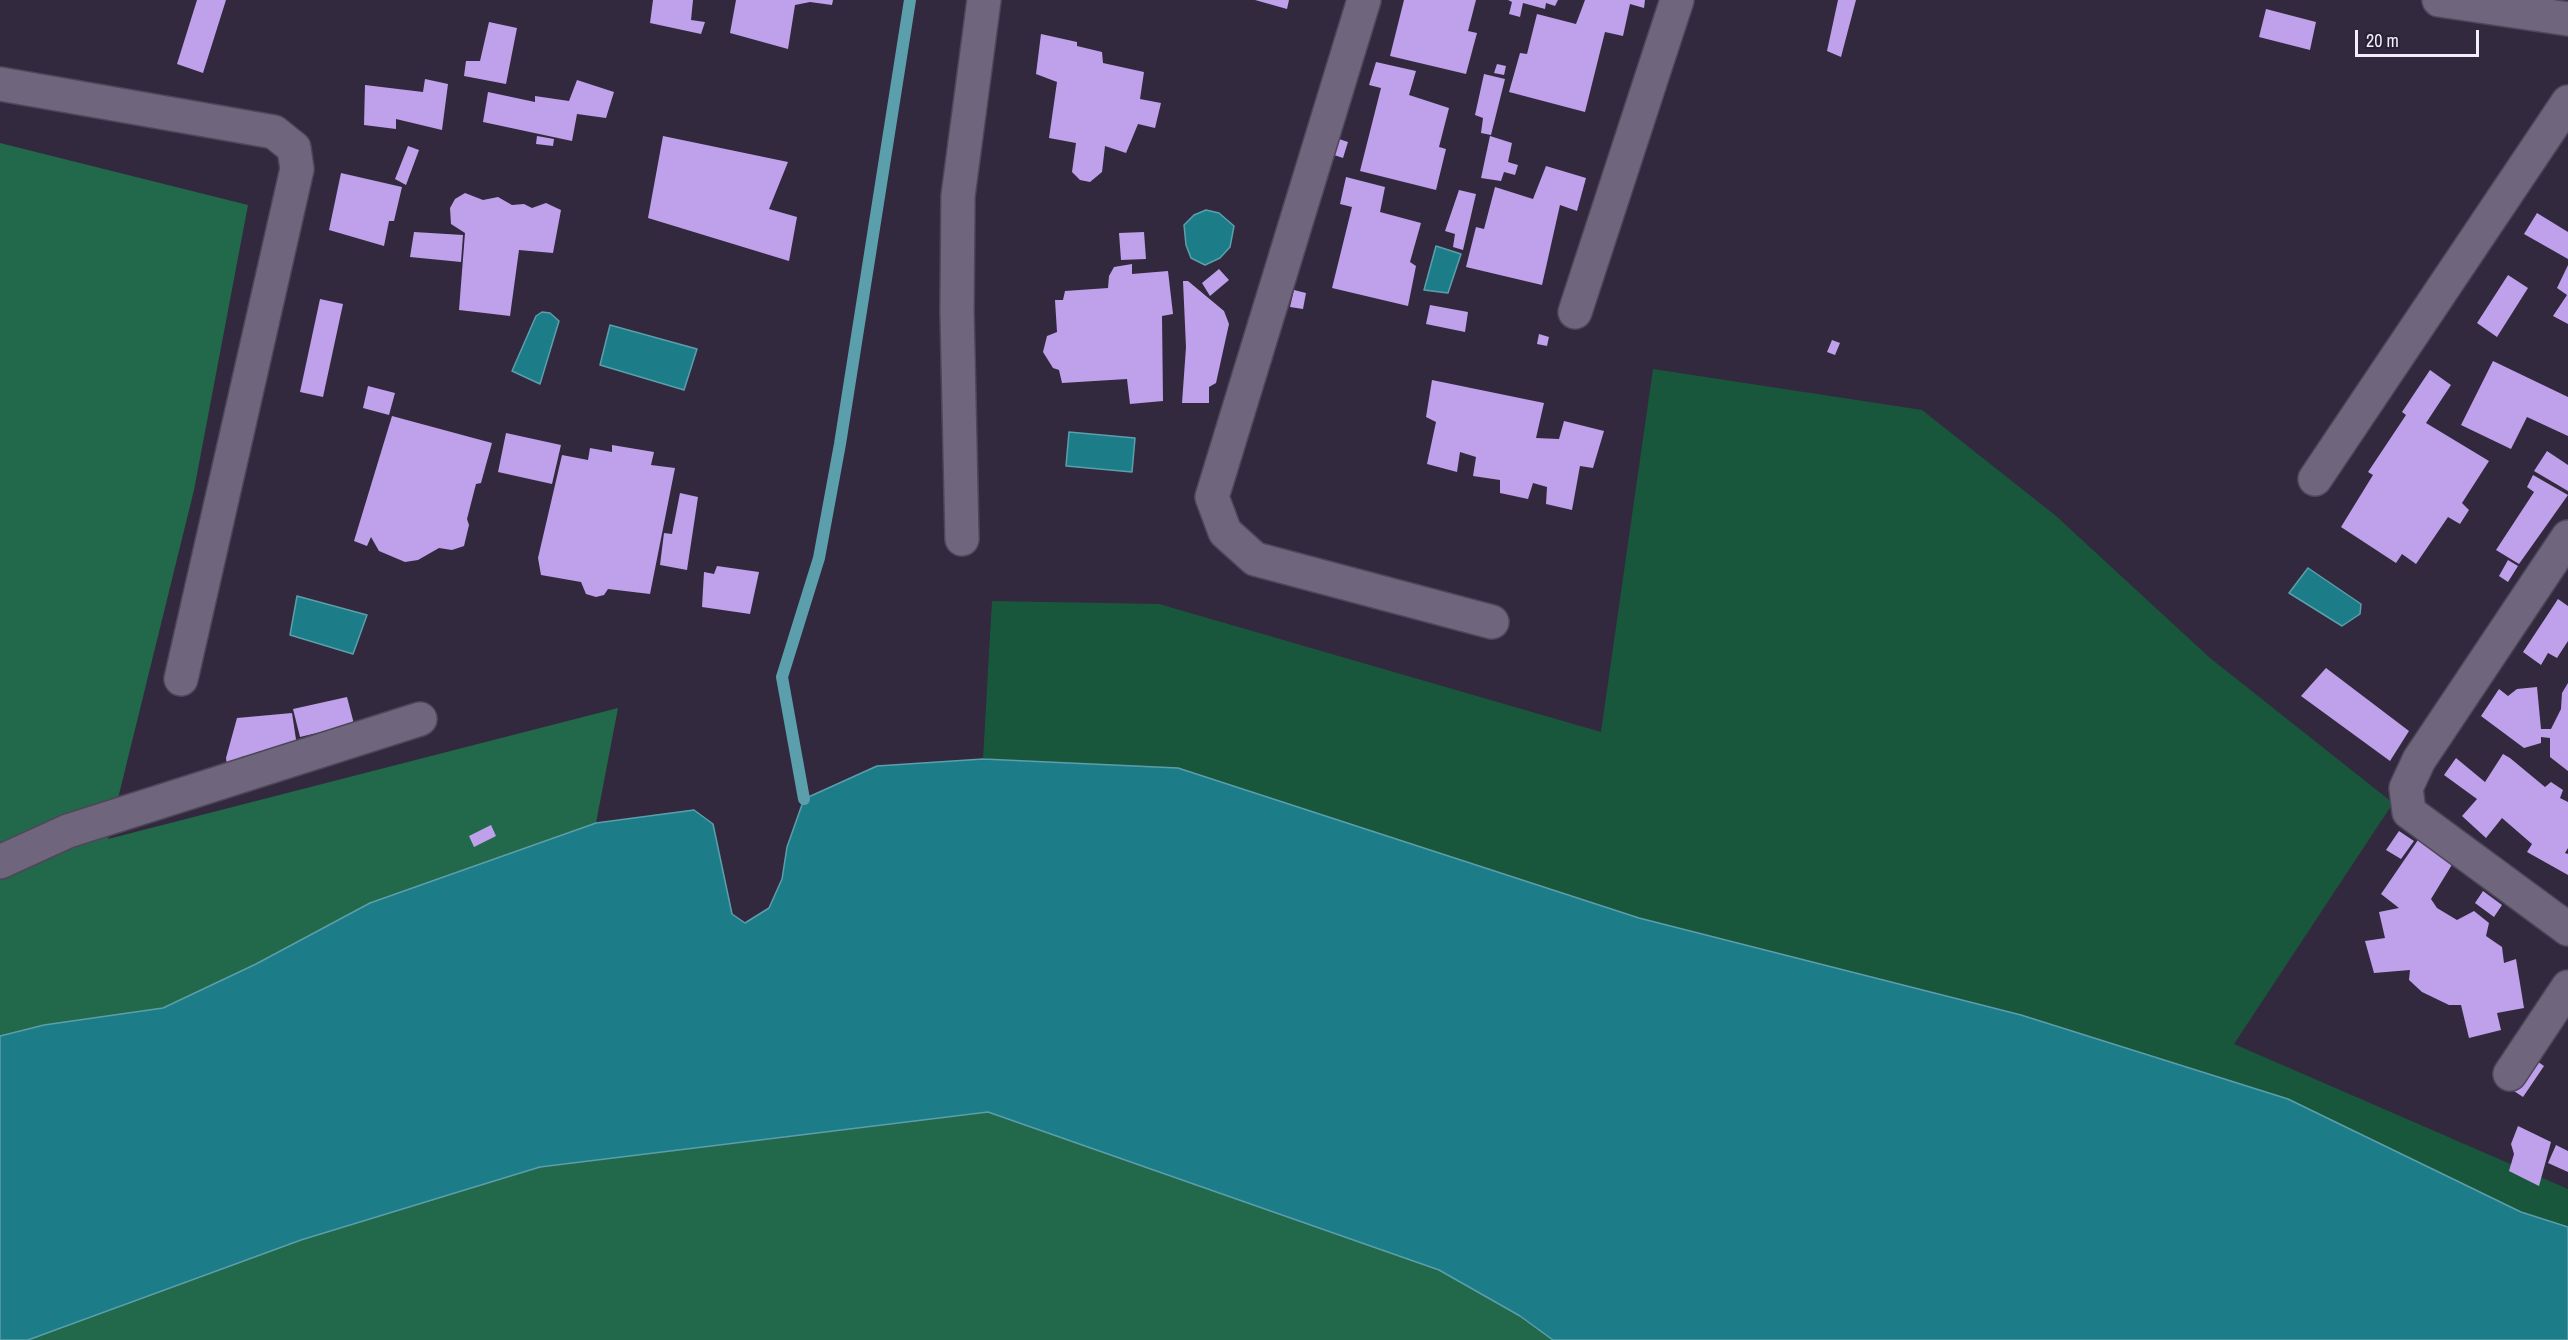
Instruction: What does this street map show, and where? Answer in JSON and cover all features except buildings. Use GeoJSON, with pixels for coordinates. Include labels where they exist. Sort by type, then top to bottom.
{"type":"FeatureCollection","features":[{"type":"Feature","properties":{"kind":"street"},"geometry":{"type":"LineString","coordinates":[[962,540],[957,311],[958,196],[984,0]]}},
{"type":"Feature","properties":{"kind":"street"},"geometry":{"type":"LineString","coordinates":[[1364,0],[1212,497],[1225,532],[1255,559],[1492,622]]}},
{"type":"Feature","properties":{"kind":"street"},"geometry":{"type":"LineString","coordinates":[[1575,312],[1677,0]]}},
{"type":"Feature","properties":{"kind":"street"},"geometry":{"type":"LineString","coordinates":[[2439,0],[2568,19]]}},
{"type":"Feature","properties":{"kind":"street"},"geometry":{"type":"LineString","coordinates":[[0,84],[274,132],[294,148],[297,169],[181,678]]}},
{"type":"Feature","properties":{"kind":"street"},"geometry":{"type":"LineString","coordinates":[[2315,479],[2568,102]]}},
{"type":"Feature","properties":{"kind":"street"},"geometry":{"type":"LineString","coordinates":[[2568,537],[2419,760],[2406,788],[2409,812],[2568,929]]}},
{"type":"Feature","properties":{"kind":"street"},"geometry":{"type":"LineString","coordinates":[[0,862],[68,831],[420,719]]}},
{"type":"Feature","properties":{"kind":"street"},"geometry":{"type":"LineString","coordinates":[[2510,1074],[2568,987]]}},
{"type":"Feature","properties":{"kind":"shaded area"},"geometry":{"type":"Polygon","coordinates":[[[0,143],[248,205],[194,490],[108,839],[618,708],[596,823],[370,903],[256,964],[163,1008],[44,1025],[0,1036],[0,143]]]}},
{"type":"Feature","properties":{"kind":"shaded area"},"geometry":{"type":"Polygon","coordinates":[[[1206,210],[1219,213],[1234,226],[1230,247],[1220,258],[1205,265],[1191,258],[1186,245],[1184,225],[1194,215],[1206,210]]]}},
{"type":"Feature","properties":{"kind":"shaded area"},"geometry":{"type":"Polygon","coordinates":[[[1436,246],[1461,254],[1448,293],[1424,290],[1436,246]]]}},
{"type":"Feature","properties":{"kind":"shaded area"},"geometry":{"type":"Polygon","coordinates":[[[542,312],[550,313],[559,321],[540,384],[512,371],[536,316],[542,312]]]}},
{"type":"Feature","properties":{"kind":"shaded area"},"geometry":{"type":"Polygon","coordinates":[[[610,325],[697,349],[684,390],[600,365],[610,325]]]}},
{"type":"Feature","properties":{"kind":"shaded area"},"geometry":{"type":"Polygon","coordinates":[[[1653,369],[1922,410],[2056,516],[2210,658],[2393,803],[2234,1044],[2568,1189],[2568,1227],[2521,1212],[2288,1099],[2021,1015],[1639,918],[1178,768],[983,759],[992,601],[1159,604],[1601,732],[1653,369]]]}},
{"type":"Feature","properties":{"kind":"shaded area"},"geometry":{"type":"Polygon","coordinates":[[[1069,432],[1135,438],[1132,472],[1066,466],[1069,432]]]}},
{"type":"Feature","properties":{"kind":"shaded area"},"geometry":{"type":"Polygon","coordinates":[[[2308,568],[2361,604],[2360,614],[2342,626],[2289,593],[2308,568]]]}},
{"type":"Feature","properties":{"kind":"shaded area"},"geometry":{"type":"Polygon","coordinates":[[[297,596],[367,615],[353,654],[290,635],[297,596]]]}},
{"type":"Feature","properties":{"kind":"shaded area"},"geometry":{"type":"Polygon","coordinates":[[[983,759],[1178,768],[1639,918],[2021,1015],[2288,1099],[2521,1212],[2568,1227],[2568,1340],[1553,1340],[1520,1316],[1439,1270],[988,1112],[540,1167],[301,1240],[28,1340],[0,1340],[0,1036],[44,1025],[163,1008],[256,964],[370,903],[596,823],[694,810],[713,824],[732,914],[745,923],[769,908],[782,879],[787,847],[804,799],[877,766],[983,759]]]}},
{"type":"Feature","properties":{"kind":"shaded area"},"geometry":{"type":"Polygon","coordinates":[[[988,1112],[1439,1270],[1520,1316],[1553,1340],[28,1340],[301,1240],[540,1167],[988,1112]]]}},
{"type":"Feature","properties":{"kind":"waterway"},"geometry":{"type":"LineString","coordinates":[[804,799],[782,677],[819,558],[840,444],[910,0]]}}]}
